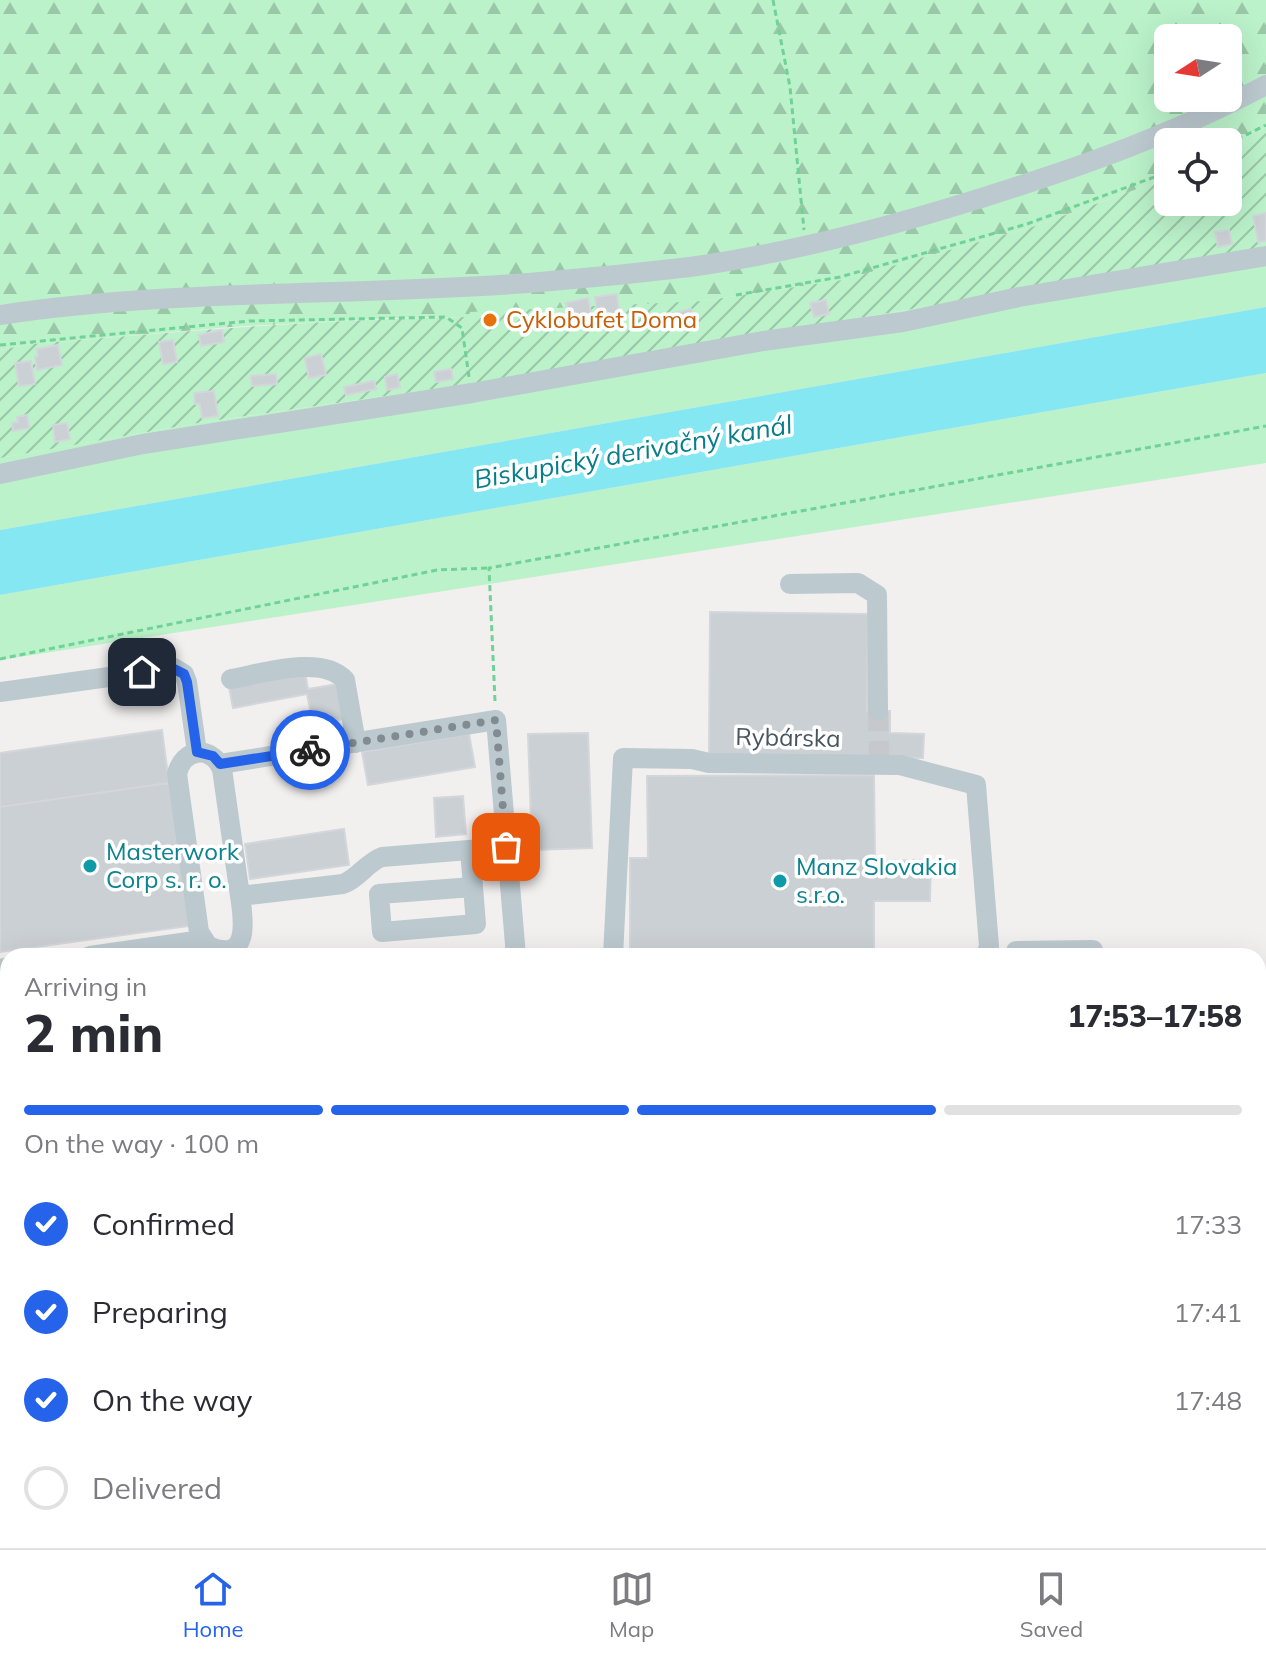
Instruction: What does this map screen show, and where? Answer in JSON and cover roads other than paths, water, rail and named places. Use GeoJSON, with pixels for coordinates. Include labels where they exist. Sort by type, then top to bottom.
{"type":"FeatureCollection","features":[{"type":"Feature","properties":{"kind":"lane"},"geometry":{"type":"LineString","coordinates":[[0,315],[135,300],[539,282],[690,267],[805,246],[955,208],[1095,161],[1226,107],[1266,85]]}},
{"type":"Feature","properties":{"kind":"lane"},"geometry":{"type":"LineString","coordinates":[[0,474],[143,444],[472,393],[763,341],[903,322],[1019,297],[1266,256]]}},
{"type":"Feature","properties":{"kind":"lane"},"geometry":{"type":"LineString","coordinates":[[790,584],[858,583],[877,595],[878,711]]}},
{"type":"Feature","properties":{"kind":"lane"},"geometry":{"type":"LineString","coordinates":[[231,679],[300,667],[325,669],[341,675],[345,680],[356,743]]}},
{"type":"Feature","properties":{"kind":"lane"},"geometry":{"type":"LineString","coordinates":[[0,692],[174,668],[184,674],[187,682],[197,752]]}},
{"type":"Feature","properties":{"kind":"lane"},"geometry":{"type":"LineString","coordinates":[[220,764],[496,720],[515,948]]}},
{"type":"Feature","properties":{"kind":"lane"},"geometry":{"type":"LineString","coordinates":[[213,948],[202,940],[177,774],[182,761],[197,752],[213,756],[220,764],[244,932],[239,943],[232,948]]}},
{"type":"Feature","properties":{"kind":"lane","name":"Rybárska"},"geometry":{"type":"LineString","coordinates":[[613,948],[623,758],[692,759],[709,763],[878,761],[976,785],[988,948]]}},
{"type":"Feature","properties":{"kind":"lane"},"geometry":{"type":"LineString","coordinates":[[240,896],[343,884],[382,857],[506,847]]}},
{"type":"Feature","properties":{"kind":"lane"},"geometry":{"type":"LineString","coordinates":[[470,850],[473,887],[476,924],[382,932],[379,894],[473,887]]}},
{"type":"Feature","properties":{"kind":"lane"},"geometry":{"type":"LineString","coordinates":[[146,948],[202,940]]}},
{"type":"Feature","properties":{"kind":"water","name":"Biskupický derivačný kanál"},"geometry":{"type":"Polygon","coordinates":[[[1266,307],[1266,373],[0,595],[0,530],[1266,307]]]}},
{"type":"Feature","properties":{"kind":"tunnel"},"geometry":{"type":"LineString","coordinates":[[878,711],[879,757]]}},
{"type":"Feature","properties":{"kind":"place","name":"Cyklobufet Doma"},"geometry":{"type":"Point","coordinates":[490,320]}},
{"type":"Feature","properties":{"kind":"place","name":"Masterwork Corp s. r. o."},"geometry":{"type":"Point","coordinates":[90,866]}},
{"type":"Feature","properties":{"kind":"place","name":"Manz Slovakia s.r.o."},"geometry":{"type":"Point","coordinates":[780,881]}}]}
